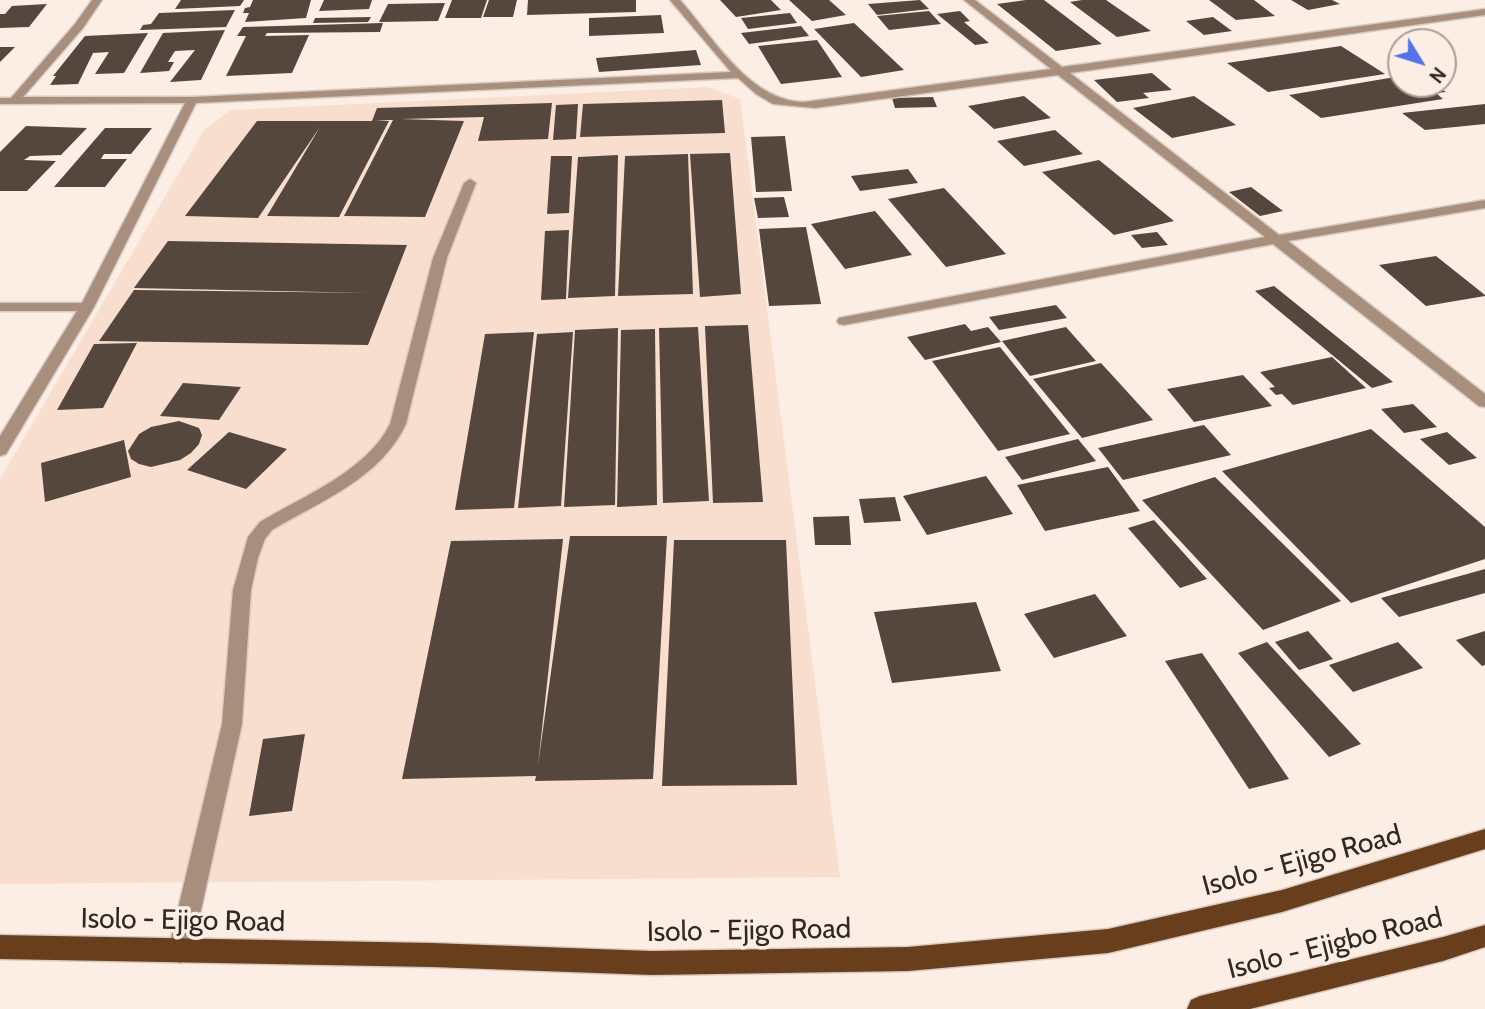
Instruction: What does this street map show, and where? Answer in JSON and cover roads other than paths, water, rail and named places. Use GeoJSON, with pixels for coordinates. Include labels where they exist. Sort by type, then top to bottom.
{"type":"FeatureCollection","features":[{"type":"Feature","properties":{"kind":"main road","name":"Isolo - Ejigo Road"},"geometry":{"type":"LineString","coordinates":[[0,947],[652,963],[921,958],[1108,941],[1282,901],[1485,839]]}},
{"type":"Feature","properties":{"kind":"main road","name":"Isolo - Ejigbo Road"},"geometry":{"type":"LineString","coordinates":[[1200,1009],[1443,949],[1485,936]]}},
{"type":"Feature","properties":{"kind":"street"},"geometry":{"type":"LineString","coordinates":[[14,101],[79,26],[97,0]]}},
{"type":"Feature","properties":{"kind":"street"},"geometry":{"type":"LineString","coordinates":[[676,0],[740,75],[771,99],[792,105],[1485,12]]}},
{"type":"Feature","properties":{"kind":"street"},"geometry":{"type":"LineString","coordinates":[[969,0],[1485,402]]}},
{"type":"Feature","properties":{"kind":"street"},"geometry":{"type":"LineString","coordinates":[[0,102],[192,100],[740,75]]}},
{"type":"Feature","properties":{"kind":"street"},"geometry":{"type":"LineString","coordinates":[[0,450],[87,307],[192,100]]}},
{"type":"Feature","properties":{"kind":"street"},"geometry":{"type":"LineString","coordinates":[[180,951],[232,724],[242,590],[249,558],[257,537],[266,526],[367,466],[391,439],[398,424],[440,258],[470,183]]}},
{"type":"Feature","properties":{"kind":"street"},"geometry":{"type":"LineString","coordinates":[[844,321],[1278,239],[1485,204]]}},
{"type":"Feature","properties":{"kind":"street"},"geometry":{"type":"LineString","coordinates":[[0,307],[87,307]]}}]}
